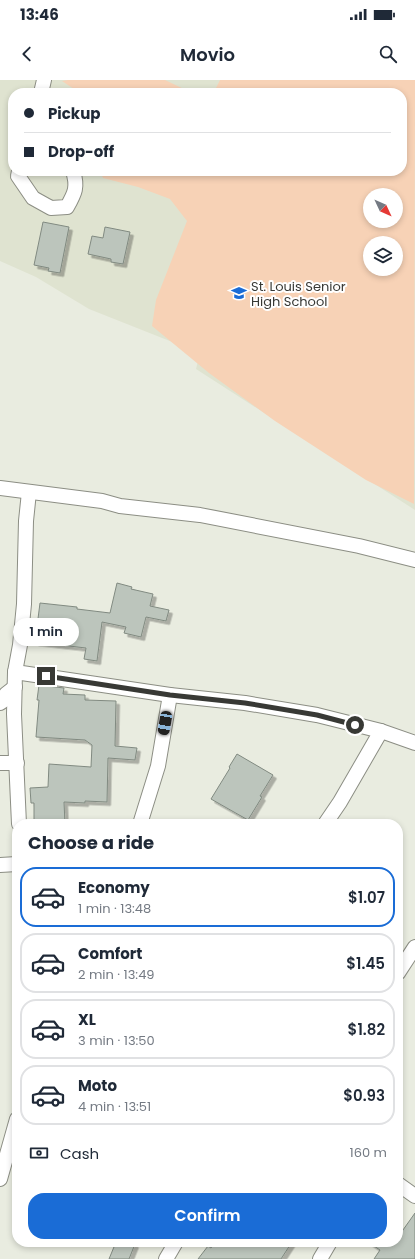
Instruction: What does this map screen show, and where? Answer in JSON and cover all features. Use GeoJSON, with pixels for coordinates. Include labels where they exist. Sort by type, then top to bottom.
{"type":"FeatureCollection","features":[{"type":"Feature","properties":{"kind":"street"},"geometry":{"type":"LineString","coordinates":[[18,176],[33,198],[51,208],[67,207],[75,194],[76,181],[74,176]]}},
{"type":"Feature","properties":{"kind":"street"},"geometry":{"type":"LineString","coordinates":[[0,488],[102,501],[120,506],[200,515],[359,546],[415,560]]}},
{"type":"Feature","properties":{"kind":"street"},"geometry":{"type":"LineString","coordinates":[[19,819],[14,714],[15,672],[20,645],[24,604],[26,521],[29,492]]}},
{"type":"Feature","properties":{"kind":"street"},"geometry":{"type":"LineString","coordinates":[[15,672],[170,695],[245,703],[317,715],[381,731],[415,743]]}},
{"type":"Feature","properties":{"kind":"street"},"geometry":{"type":"LineString","coordinates":[[0,703],[4,701],[6,694],[15,687]]}},
{"type":"Feature","properties":{"kind":"street"},"geometry":{"type":"LineString","coordinates":[[142,819],[158,766],[170,695]]}},
{"type":"Feature","properties":{"kind":"street"},"geometry":{"type":"LineString","coordinates":[[328,819],[340,802],[381,731]]}},
{"type":"Feature","properties":{"kind":"street"},"geometry":{"type":"LineString","coordinates":[[0,763],[17,763]]}},
{"type":"Feature","properties":{"kind":"street"},"geometry":{"type":"LineString","coordinates":[[0,865],[12,864]]}},
{"type":"Feature","properties":{"kind":"street"},"geometry":{"type":"LineString","coordinates":[[403,965],[415,947]]}},
{"type":"Feature","properties":{"kind":"street"},"geometry":{"type":"LineString","coordinates":[[0,1179],[12,1137]]}},
{"type":"Feature","properties":{"kind":"street"},"geometry":{"type":"LineString","coordinates":[[403,1188],[415,1196]]}},
{"type":"Feature","properties":{"kind":"street"},"geometry":{"type":"LineString","coordinates":[[166,1259],[173,1247]]}},
{"type":"Feature","properties":{"kind":"street"},"geometry":{"type":"LineString","coordinates":[[320,1259],[327,1247]]}},
{"type":"Feature","properties":{"kind":"shaded area","name":"St. Louis Senior High School"},"geometry":{"type":"Polygon","coordinates":[[[0,80],[415,80],[415,510],[196,369],[200,353],[89,309],[36,277],[0,261],[0,80]]]}},
{"type":"Feature","properties":{"kind":"shaded area","name":"St. Louis Senior High School"},"geometry":{"type":"Polygon","coordinates":[[[165,80],[182,88],[72,88],[62,81],[165,80]]]}},
{"type":"Feature","properties":{"kind":"shaded area","name":"St. Louis Senior High School"},"geometry":{"type":"Polygon","coordinates":[[[220,80],[415,80],[414,504],[366,480],[275,421],[209,373],[152,326],[156,300],[187,221],[170,199],[138,187],[103,178],[102,176],[407,176],[407,88],[216,88],[220,80]]]}},
{"type":"Feature","properties":{"kind":"building"},"geometry":{"type":"Polygon","coordinates":[[[43,222],[69,227],[60,273],[48,271],[49,268],[34,265],[43,222]]]}},
{"type":"Feature","properties":{"kind":"building"},"geometry":{"type":"Polygon","coordinates":[[[105,227],[130,232],[123,264],[111,262],[111,259],[88,254],[92,236],[103,238],[105,227]]]}},
{"type":"Feature","properties":{"kind":"building"},"geometry":{"type":"Polygon","coordinates":[[[117,583],[132,587],[131,589],[153,594],[150,606],[169,610],[166,621],[146,617],[141,637],[124,633],[126,627],[102,622],[97,661],[84,659],[86,648],[35,642],[40,603],[77,607],[77,609],[110,613],[117,583]]]}},
{"type":"Feature","properties":{"kind":"building"},"geometry":{"type":"Polygon","coordinates":[[[39,685],[64,688],[63,694],[85,695],[85,700],[116,701],[115,746],[137,748],[135,760],[108,758],[107,802],[64,802],[65,819],[34,819],[34,803],[31,803],[30,788],[48,787],[49,764],[91,767],[92,745],[85,740],[36,737],[39,700],[37,700],[39,685]]]}},
{"type":"Feature","properties":{"kind":"building"},"geometry":{"type":"Polygon","coordinates":[[[237,754],[273,775],[249,819],[211,799],[230,768],[229,767],[237,754]]]}},
{"type":"Feature","properties":{"kind":"building"},"geometry":{"type":"Polygon","coordinates":[[[415,1213],[415,1259],[374,1259],[380,1250],[376,1247],[403,1247],[403,1230],[415,1213]]]}},
{"type":"Feature","properties":{"kind":"building"},"geometry":{"type":"Polygon","coordinates":[[[114,1247],[134,1247],[129,1259],[109,1259],[114,1247]]]}},
{"type":"Feature","properties":{"kind":"building"},"geometry":{"type":"Polygon","coordinates":[[[207,1247],[289,1247],[281,1259],[198,1259],[207,1247]]]}},
{"type":"Feature","properties":{"kind":"place","name":"St. Louis Senior High School"},"geometry":{"type":"Point","coordinates":[239,293]}},
{"type":"Feature","properties":{"kind":"route"},"geometry":{"type":"LineString","coordinates":[[46,676],[170,695],[245,703],[317,715],[355,725]]}}]}
